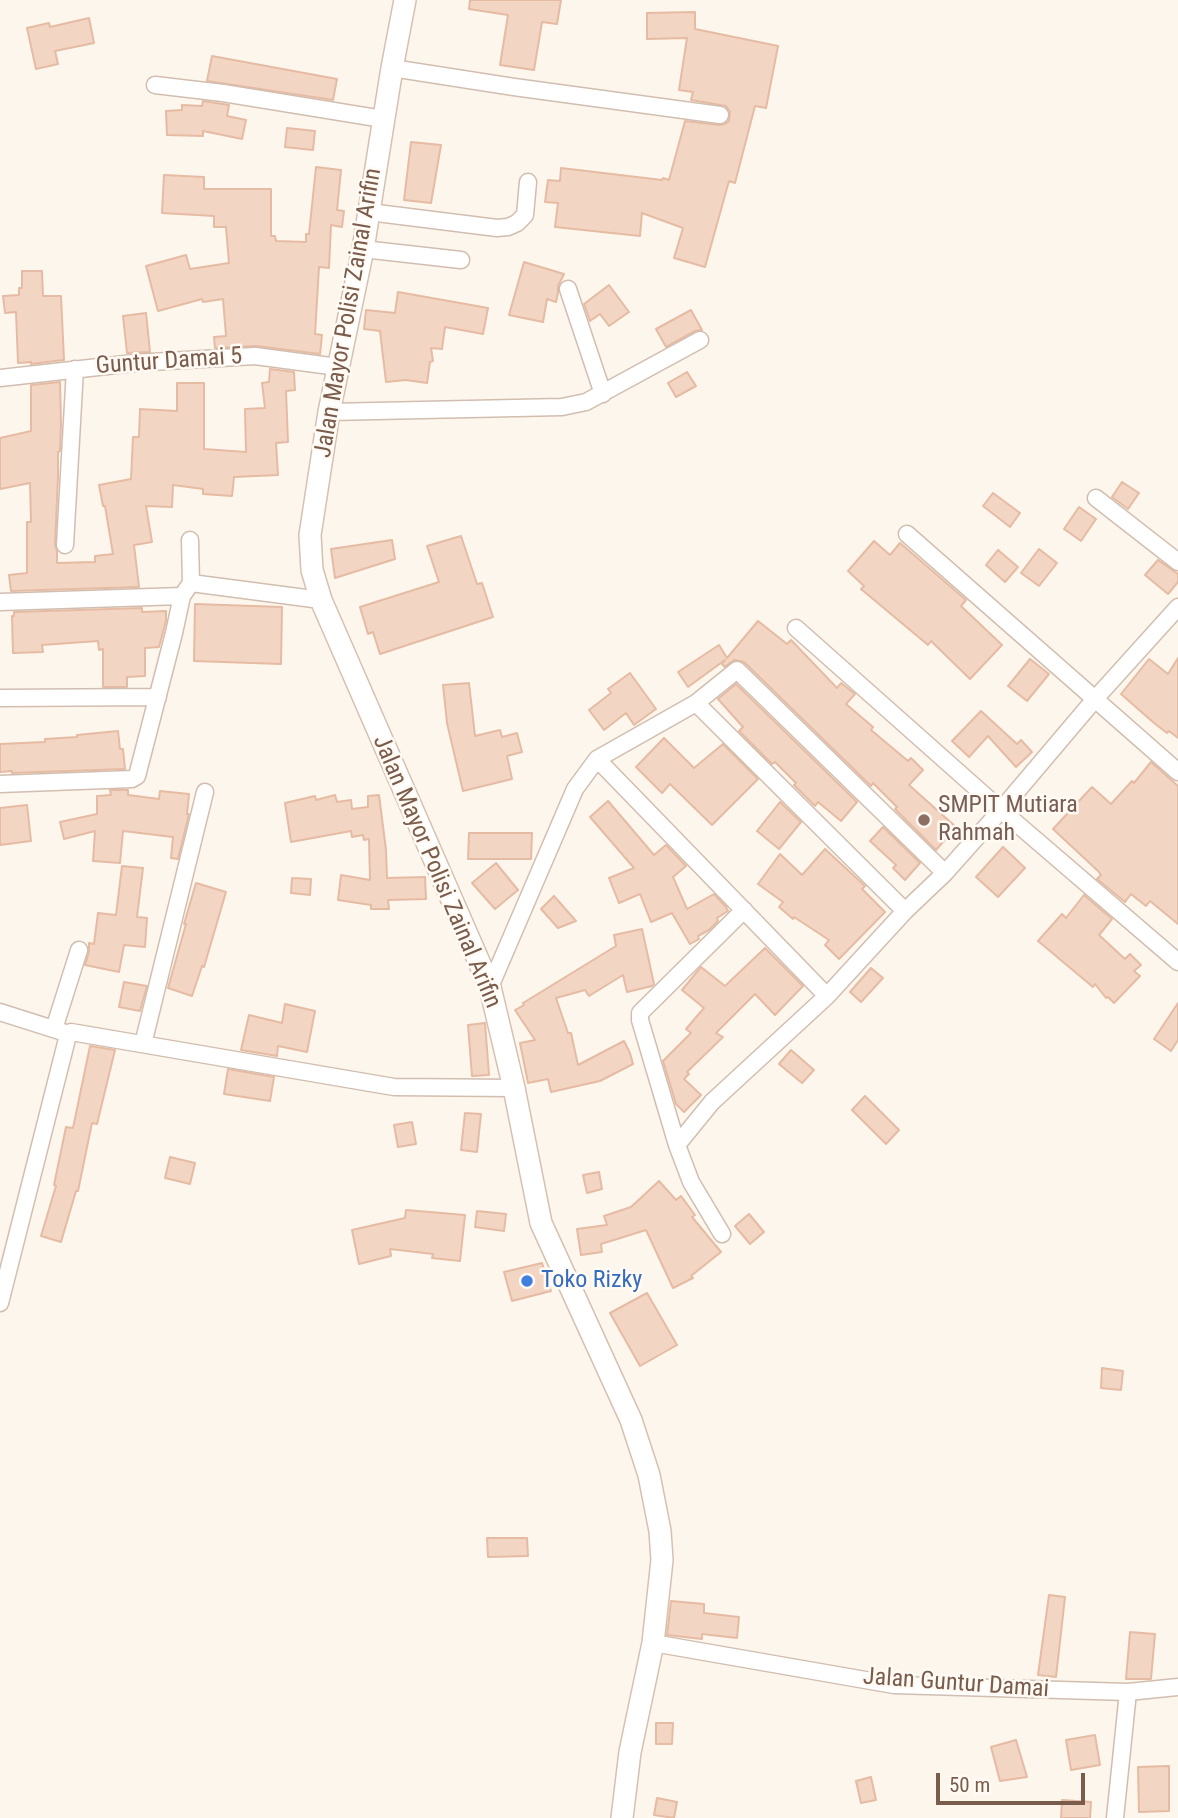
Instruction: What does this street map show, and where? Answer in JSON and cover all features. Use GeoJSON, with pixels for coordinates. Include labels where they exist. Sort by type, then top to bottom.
{"type":"FeatureCollection","features":[{"type":"Feature","properties":{"kind":"main road","name":"Jalan Mayor Polisi Zainal Arifin"},"geometry":{"type":"LineString","coordinates":[[405,0],[363,249],[329,412],[310,535],[312,570],[321,600],[490,988],[514,1088],[541,1223],[631,1420],[649,1475],[660,1531],[662,1560],[653,1643],[631,1752],[622,1818]]}},
{"type":"Feature","properties":{"kind":"street"},"geometry":{"type":"LineString","coordinates":[[392,68],[720,116]]}},
{"type":"Feature","properties":{"kind":"street"},"geometry":{"type":"LineString","coordinates":[[155,85],[223,93],[383,119]]}},
{"type":"Feature","properties":{"kind":"street"},"geometry":{"type":"LineString","coordinates":[[369,212],[497,228],[508,227],[525,215],[528,182]]}},
{"type":"Feature","properties":{"kind":"street"},"geometry":{"type":"LineString","coordinates":[[363,249],[461,260]]}},
{"type":"Feature","properties":{"kind":"street"},"geometry":{"type":"LineString","coordinates":[[568,289],[603,394]]}},
{"type":"Feature","properties":{"kind":"street"},"geometry":{"type":"LineString","coordinates":[[329,412],[562,407],[586,402],[603,394],[700,340]]}},
{"type":"Feature","properties":{"kind":"street","name":"Guntur Damai 5"},"geometry":{"type":"LineString","coordinates":[[0,378],[134,363],[255,356],[338,367]]}},
{"type":"Feature","properties":{"kind":"street"},"geometry":{"type":"LineString","coordinates":[[65,545],[75,369]]}},
{"type":"Feature","properties":{"kind":"street"},"geometry":{"type":"LineString","coordinates":[[1096,498],[1178,562]]}},
{"type":"Feature","properties":{"kind":"street"},"geometry":{"type":"LineString","coordinates":[[907,534],[1178,772]]}},
{"type":"Feature","properties":{"kind":"street"},"geometry":{"type":"LineString","coordinates":[[0,784],[134,778],[138,774],[186,590],[190,540]]}},
{"type":"Feature","properties":{"kind":"street"},"geometry":{"type":"LineString","coordinates":[[0,603],[186,590],[321,600]]}},
{"type":"Feature","properties":{"kind":"street"},"geometry":{"type":"LineString","coordinates":[[677,1145],[712,1102],[827,996],[905,911],[945,873],[1178,607]]}},
{"type":"Feature","properties":{"kind":"street"},"geometry":{"type":"LineString","coordinates":[[796,628],[1178,962]]}},
{"type":"Feature","properties":{"kind":"street"},"geometry":{"type":"LineString","coordinates":[[490,988],[575,789],[597,759],[696,703],[735,670],[945,873]]}},
{"type":"Feature","properties":{"kind":"street"},"geometry":{"type":"LineString","coordinates":[[0,698],[158,698]]}},
{"type":"Feature","properties":{"kind":"street"},"geometry":{"type":"LineString","coordinates":[[696,703],[905,911]]}},
{"type":"Feature","properties":{"kind":"street"},"geometry":{"type":"LineString","coordinates":[[597,759],[827,996]]}},
{"type":"Feature","properties":{"kind":"street"},"geometry":{"type":"LineString","coordinates":[[143,1044],[205,792]]}},
{"type":"Feature","properties":{"kind":"street"},"geometry":{"type":"LineString","coordinates":[[722,1234],[691,1182],[677,1145],[640,1013],[744,910]]}},
{"type":"Feature","properties":{"kind":"street"},"geometry":{"type":"LineString","coordinates":[[0,1303],[79,950]]}},
{"type":"Feature","properties":{"kind":"street"},"geometry":{"type":"LineString","coordinates":[[0,1012],[61,1032],[394,1087],[514,1088]]}},
{"type":"Feature","properties":{"kind":"street","name":"Jalan Guntur Damai"},"geometry":{"type":"LineString","coordinates":[[653,1643],[894,1685],[1128,1692],[1178,1687]]}},
{"type":"Feature","properties":{"kind":"street"},"geometry":{"type":"LineString","coordinates":[[1115,1818],[1128,1692]]}},
{"type":"Feature","properties":{"kind":"building"},"geometry":{"type":"Polygon","coordinates":[[[470,0],[561,0],[557,24],[542,22],[534,70],[500,65],[508,15],[469,9],[470,0]]]}},
{"type":"Feature","properties":{"kind":"building"},"geometry":{"type":"Polygon","coordinates":[[[695,12],[695,29],[778,46],[766,108],[755,106],[735,183],[729,181],[705,267],[674,258],[683,228],[642,213],[640,236],[555,227],[558,203],[545,202],[548,180],[560,181],[561,168],[669,180],[685,121],[719,125],[729,121],[730,112],[726,106],[691,100],[693,92],[679,90],[687,38],[647,39],[647,13],[695,12]]]}},
{"type":"Feature","properties":{"kind":"building"},"geometry":{"type":"Polygon","coordinates":[[[89,18],[94,43],[55,51],[58,64],[36,69],[27,28],[49,23],[50,27],[89,18]]]}},
{"type":"Feature","properties":{"kind":"building"},"geometry":{"type":"Polygon","coordinates":[[[212,56],[337,79],[333,100],[207,81],[212,56]]]}},
{"type":"Feature","properties":{"kind":"building"},"geometry":{"type":"Polygon","coordinates":[[[203,101],[229,105],[227,116],[246,120],[242,139],[203,131],[203,136],[167,135],[166,111],[182,110],[182,105],[202,106],[203,101]]]}},
{"type":"Feature","properties":{"kind":"building"},"geometry":{"type":"Polygon","coordinates":[[[287,128],[315,131],[313,150],[285,147],[287,128]]]}},
{"type":"Feature","properties":{"kind":"building"},"geometry":{"type":"Polygon","coordinates":[[[411,142],[441,145],[431,203],[404,200],[411,142]]]}},
{"type":"Feature","properties":{"kind":"building"},"geometry":{"type":"Polygon","coordinates":[[[316,167],[341,170],[337,210],[344,211],[342,227],[331,225],[329,268],[319,267],[315,334],[322,335],[320,354],[256,346],[215,348],[214,337],[226,336],[223,299],[203,302],[202,299],[158,311],[146,266],[186,255],[190,269],[229,263],[226,227],[214,227],[214,216],[162,213],[164,175],[204,177],[204,189],[271,189],[271,236],[275,236],[276,241],[306,242],[316,167]]]}},
{"type":"Feature","properties":{"kind":"building"},"geometry":{"type":"Polygon","coordinates":[[[524,262],[564,274],[558,286],[556,302],[547,299],[543,322],[509,315],[524,262]]]}},
{"type":"Feature","properties":{"kind":"building"},"geometry":{"type":"Polygon","coordinates":[[[22,271],[42,271],[43,296],[61,296],[64,360],[18,363],[16,312],[5,313],[3,296],[19,295],[19,288],[22,288],[22,271]]]}},
{"type":"Feature","properties":{"kind":"building"},"geometry":{"type":"Polygon","coordinates":[[[609,285],[629,312],[609,326],[600,314],[590,321],[584,304],[609,285]]]}},
{"type":"Feature","properties":{"kind":"building"},"geometry":{"type":"Polygon","coordinates":[[[398,292],[488,308],[483,334],[445,327],[442,349],[431,348],[433,361],[430,362],[427,383],[406,380],[386,382],[380,331],[364,329],[366,310],[395,313],[398,292]]]}},
{"type":"Feature","properties":{"kind":"building"},"geometry":{"type":"Polygon","coordinates":[[[691,310],[702,330],[666,347],[656,329],[691,310]]]}},
{"type":"Feature","properties":{"kind":"building"},"geometry":{"type":"Polygon","coordinates":[[[146,313],[150,352],[127,353],[123,316],[146,313]]]}},
{"type":"Feature","properties":{"kind":"building"},"geometry":{"type":"Polygon","coordinates":[[[270,369],[294,372],[295,390],[286,391],[288,442],[276,443],[278,475],[234,477],[232,496],[203,494],[203,489],[173,485],[172,507],[146,506],[152,542],[134,545],[139,587],[11,591],[9,575],[27,573],[27,522],[31,522],[30,483],[0,489],[0,438],[31,431],[31,385],[60,382],[61,425],[55,544],[57,563],[95,562],[95,556],[113,554],[99,485],[131,479],[133,437],[139,437],[140,409],[177,411],[177,383],[204,383],[204,449],[246,452],[245,409],[265,408],[262,383],[269,382],[270,369]]]}},
{"type":"Feature","properties":{"kind":"building"},"geometry":{"type":"Polygon","coordinates":[[[687,372],[696,386],[676,397],[668,383],[687,372]]]}},
{"type":"Feature","properties":{"kind":"building"},"geometry":{"type":"Polygon","coordinates":[[[1122,482],[1139,493],[1128,509],[1112,497],[1122,482]]]}},
{"type":"Feature","properties":{"kind":"building"},"geometry":{"type":"Polygon","coordinates":[[[993,493],[1020,513],[1010,527],[983,506],[993,493]]]}},
{"type":"Feature","properties":{"kind":"building"},"geometry":{"type":"Polygon","coordinates":[[[1079,507],[1096,519],[1081,541],[1064,529],[1079,507]]]}},
{"type":"Feature","properties":{"kind":"building"},"geometry":{"type":"Polygon","coordinates":[[[461,536],[477,584],[482,583],[493,617],[380,654],[373,632],[368,634],[360,607],[439,582],[427,546],[461,536]]]}},
{"type":"Feature","properties":{"kind":"building"},"geometry":{"type":"Polygon","coordinates":[[[392,540],[395,559],[335,578],[331,549],[392,540]]]}},
{"type":"Feature","properties":{"kind":"building"},"geometry":{"type":"Polygon","coordinates":[[[874,541],[890,555],[900,543],[966,600],[961,606],[1002,645],[970,679],[931,641],[928,645],[861,589],[864,586],[848,571],[874,541]]]}},
{"type":"Feature","properties":{"kind":"building"},"geometry":{"type":"Polygon","coordinates":[[[1039,549],[1057,563],[1039,586],[1021,573],[1039,549]]]}},
{"type":"Feature","properties":{"kind":"building"},"geometry":{"type":"Polygon","coordinates":[[[998,550],[1018,567],[1005,582],[986,565],[998,550]]]}},
{"type":"Feature","properties":{"kind":"building"},"geometry":{"type":"Polygon","coordinates":[[[1158,560],[1178,574],[1178,582],[1168,594],[1145,575],[1158,560]]]}},
{"type":"Feature","properties":{"kind":"building"},"geometry":{"type":"Polygon","coordinates":[[[195,604],[282,607],[281,664],[194,661],[195,604]]]}},
{"type":"Feature","properties":{"kind":"building"},"geometry":{"type":"Polygon","coordinates":[[[142,608],[142,612],[166,611],[166,621],[159,647],[145,648],[145,676],[127,677],[127,687],[103,687],[103,649],[99,650],[98,641],[42,645],[43,652],[13,653],[14,612],[142,608]]]}},
{"type":"Feature","properties":{"kind":"building"},"geometry":{"type":"Polygon","coordinates":[[[758,621],[787,644],[791,640],[837,688],[841,683],[855,694],[846,704],[873,727],[871,730],[908,761],[911,758],[923,770],[909,785],[956,827],[936,850],[873,783],[871,786],[744,662],[734,660],[725,667],[722,664],[725,660],[688,687],[678,672],[719,645],[727,658],[758,621]]]}},
{"type":"Feature","properties":{"kind":"building"},"geometry":{"type":"Polygon","coordinates":[[[1178,658],[1178,738],[1154,723],[1121,694],[1149,659],[1168,674],[1178,658]]]}},
{"type":"Feature","properties":{"kind":"building"},"geometry":{"type":"Polygon","coordinates":[[[1030,659],[1049,674],[1027,701],[1008,686],[1030,659]]]}},
{"type":"Feature","properties":{"kind":"building"},"geometry":{"type":"Polygon","coordinates":[[[630,673],[656,709],[634,725],[626,713],[604,730],[589,710],[611,693],[608,689],[630,673]]]}},
{"type":"Feature","properties":{"kind":"building"},"geometry":{"type":"Polygon","coordinates":[[[469,683],[475,736],[500,730],[502,737],[517,733],[522,752],[507,756],[512,779],[463,791],[447,723],[443,685],[469,683]]]}},
{"type":"Feature","properties":{"kind":"building"},"geometry":{"type":"Polygon","coordinates":[[[736,684],[857,802],[841,821],[818,802],[815,806],[775,762],[772,764],[739,731],[743,727],[718,699],[736,684]]]}},
{"type":"Feature","properties":{"kind":"building"},"geometry":{"type":"Polygon","coordinates":[[[981,711],[1017,744],[1021,740],[1032,752],[1016,767],[988,736],[969,757],[952,741],[981,711]]]}},
{"type":"Feature","properties":{"kind":"building"},"geometry":{"type":"Polygon","coordinates":[[[118,731],[125,769],[0,772],[0,744],[45,742],[45,739],[118,731]]]}},
{"type":"Feature","properties":{"kind":"building"},"geometry":{"type":"Polygon","coordinates":[[[664,738],[694,768],[723,744],[758,779],[712,825],[670,784],[662,793],[636,767],[664,738]]]}},
{"type":"Feature","properties":{"kind":"building"},"geometry":{"type":"Polygon","coordinates":[[[1151,762],[1178,786],[1178,924],[1150,901],[1146,906],[1131,894],[1125,902],[1097,879],[1101,875],[1098,871],[1053,829],[1092,787],[1111,804],[1132,781],[1134,783],[1151,762]]]}},
{"type":"Feature","properties":{"kind":"building"},"geometry":{"type":"Polygon","coordinates":[[[110,790],[128,790],[128,795],[159,799],[160,791],[189,794],[189,814],[178,859],[171,858],[173,837],[123,831],[120,863],[93,861],[95,831],[64,839],[60,822],[97,814],[97,796],[111,795],[110,790]]]}},
{"type":"Feature","properties":{"kind":"building"},"geometry":{"type":"Polygon","coordinates":[[[335,795],[337,802],[351,800],[352,809],[368,807],[368,796],[379,795],[387,878],[425,877],[426,899],[388,900],[389,909],[371,909],[371,905],[338,900],[341,875],[370,880],[369,839],[364,840],[363,835],[352,837],[351,831],[291,842],[285,803],[315,796],[316,800],[335,795]]]}},
{"type":"Feature","properties":{"kind":"building"},"geometry":{"type":"Polygon","coordinates":[[[608,801],[654,855],[666,845],[686,866],[673,877],[687,909],[714,894],[726,907],[728,911],[717,918],[718,921],[709,930],[698,936],[699,939],[690,944],[672,913],[651,922],[640,894],[619,903],[609,878],[634,868],[590,817],[608,801]]]}},
{"type":"Feature","properties":{"kind":"building"},"geometry":{"type":"Polygon","coordinates":[[[780,802],[801,822],[779,849],[757,831],[780,802]]]}},
{"type":"Feature","properties":{"kind":"building"},"geometry":{"type":"Polygon","coordinates":[[[27,805],[31,841],[0,845],[0,808],[27,805]]]}},
{"type":"Feature","properties":{"kind":"building"},"geometry":{"type":"Polygon","coordinates":[[[883,827],[920,863],[905,880],[893,868],[896,865],[870,841],[883,827]]]}},
{"type":"Feature","properties":{"kind":"building"},"geometry":{"type":"Polygon","coordinates":[[[469,833],[532,833],[531,859],[468,859],[469,833]]]}},
{"type":"Feature","properties":{"kind":"building"},"geometry":{"type":"Polygon","coordinates":[[[1003,847],[1025,868],[998,897],[976,877],[1003,847]]]}},
{"type":"Feature","properties":{"kind":"building"},"geometry":{"type":"Polygon","coordinates":[[[825,849],[865,886],[862,889],[885,912],[839,959],[825,945],[829,940],[794,917],[793,919],[779,907],[783,902],[758,884],[780,854],[802,875],[825,849]]]}},
{"type":"Feature","properties":{"kind":"building"},"geometry":{"type":"Polygon","coordinates":[[[496,863],[518,890],[495,909],[472,883],[496,863]]]}},
{"type":"Feature","properties":{"kind":"building"},"geometry":{"type":"Polygon","coordinates":[[[122,866],[143,868],[137,917],[147,918],[145,947],[124,945],[119,972],[85,965],[89,943],[94,944],[98,913],[116,915],[122,866]]]}},
{"type":"Feature","properties":{"kind":"building"},"geometry":{"type":"Polygon","coordinates":[[[292,878],[311,879],[310,895],[291,893],[292,878]]]}},
{"type":"Feature","properties":{"kind":"building"},"geometry":{"type":"Polygon","coordinates":[[[196,883],[226,892],[204,967],[202,966],[192,996],[168,988],[196,883]]]}},
{"type":"Feature","properties":{"kind":"building"},"geometry":{"type":"Polygon","coordinates":[[[1084,895],[1112,919],[1099,935],[1125,959],[1130,954],[1141,965],[1134,971],[1140,976],[1114,1003],[1106,998],[1095,984],[1093,987],[1038,941],[1062,914],[1066,918],[1084,895]]]}},
{"type":"Feature","properties":{"kind":"building"},"geometry":{"type":"Polygon","coordinates":[[[554,896],[576,921],[558,928],[541,909],[554,896]]]}},
{"type":"Feature","properties":{"kind":"building"},"geometry":{"type":"Polygon","coordinates":[[[642,929],[654,984],[652,986],[627,992],[623,975],[589,996],[585,990],[556,998],[568,1033],[571,1033],[578,1065],[624,1041],[633,1064],[600,1081],[551,1092],[548,1079],[528,1083],[520,1043],[535,1040],[515,1010],[616,946],[614,935],[642,929]]]}},
{"type":"Feature","properties":{"kind":"building"},"geometry":{"type":"Polygon","coordinates":[[[765,948],[803,986],[775,1015],[755,994],[716,1033],[723,1037],[687,1072],[689,1074],[684,1079],[701,1095],[684,1112],[676,1104],[663,1061],[691,1033],[686,1029],[704,1008],[682,990],[701,967],[725,986],[765,948]]]}},
{"type":"Feature","properties":{"kind":"building"},"geometry":{"type":"Polygon","coordinates":[[[871,968],[883,978],[861,1002],[850,992],[871,968]]]}},
{"type":"Feature","properties":{"kind":"building"},"geometry":{"type":"Polygon","coordinates":[[[124,982],[147,986],[140,1011],[119,1007],[124,982]]]}},
{"type":"Feature","properties":{"kind":"building"},"geometry":{"type":"Polygon","coordinates":[[[1178,1003],[1178,1040],[1171,1051],[1154,1039],[1178,1003]]]}},
{"type":"Feature","properties":{"kind":"building"},"geometry":{"type":"Polygon","coordinates":[[[285,1004],[315,1011],[307,1052],[278,1046],[277,1056],[241,1050],[249,1015],[282,1023],[285,1004]]]}},
{"type":"Feature","properties":{"kind":"building"},"geometry":{"type":"Polygon","coordinates":[[[485,1023],[489,1075],[472,1076],[468,1025],[485,1023]]]}},
{"type":"Feature","properties":{"kind":"building"},"geometry":{"type":"Polygon","coordinates":[[[90,1046],[115,1050],[97,1124],[92,1123],[78,1191],[61,1242],[41,1236],[56,1186],[54,1185],[66,1127],[73,1128],[90,1046]]]}},
{"type":"Feature","properties":{"kind":"building"},"geometry":{"type":"Polygon","coordinates":[[[791,1050],[814,1070],[802,1083],[779,1064],[791,1050]]]}},
{"type":"Feature","properties":{"kind":"building"},"geometry":{"type":"Polygon","coordinates":[[[228,1069],[274,1077],[270,1101],[224,1094],[228,1069]]]}},
{"type":"Feature","properties":{"kind":"building"},"geometry":{"type":"Polygon","coordinates":[[[865,1096],[899,1130],[886,1144],[852,1110],[865,1096]]]}},
{"type":"Feature","properties":{"kind":"building"},"geometry":{"type":"Polygon","coordinates":[[[465,1113],[481,1114],[477,1152],[461,1150],[465,1113]]]}},
{"type":"Feature","properties":{"kind":"building"},"geometry":{"type":"Polygon","coordinates":[[[412,1122],[416,1144],[398,1147],[394,1125],[412,1122]]]}},
{"type":"Feature","properties":{"kind":"building"},"geometry":{"type":"Polygon","coordinates":[[[170,1157],[195,1163],[190,1184],[165,1178],[170,1157]]]}},
{"type":"Feature","properties":{"kind":"building"},"geometry":{"type":"Polygon","coordinates":[[[599,1172],[602,1189],[587,1193],[583,1175],[599,1172]]]}},
{"type":"Feature","properties":{"kind":"building"},"geometry":{"type":"Polygon","coordinates":[[[659,1181],[676,1200],[681,1196],[695,1215],[692,1217],[721,1252],[691,1276],[693,1278],[673,1288],[646,1230],[601,1244],[602,1252],[581,1255],[577,1229],[607,1225],[604,1216],[631,1207],[659,1181]]]}},
{"type":"Feature","properties":{"kind":"building"},"geometry":{"type":"Polygon","coordinates":[[[406,1210],[465,1215],[460,1261],[432,1258],[433,1254],[390,1249],[391,1256],[359,1264],[352,1230],[405,1218],[406,1210]]]}},
{"type":"Feature","properties":{"kind":"building"},"geometry":{"type":"Polygon","coordinates":[[[477,1211],[506,1214],[504,1231],[475,1227],[477,1211]]]}},
{"type":"Feature","properties":{"kind":"building"},"geometry":{"type":"Polygon","coordinates":[[[749,1214],[764,1232],[750,1244],[735,1226],[749,1214]]]}},
{"type":"Feature","properties":{"kind":"building","name":"Toko Rizky"},"geometry":{"type":"Polygon","coordinates":[[[542,1263],[551,1291],[512,1301],[504,1272],[542,1263]]]}},
{"type":"Feature","properties":{"kind":"building"},"geometry":{"type":"Polygon","coordinates":[[[647,1293],[677,1345],[640,1366],[610,1313],[647,1293]]]}},
{"type":"Feature","properties":{"kind":"building"},"geometry":{"type":"Polygon","coordinates":[[[1102,1368],[1123,1371],[1121,1390],[1101,1388],[1102,1368]]]}},
{"type":"Feature","properties":{"kind":"building"},"geometry":{"type":"Polygon","coordinates":[[[487,1538],[527,1538],[528,1556],[488,1557],[487,1538]]]}},
{"type":"Feature","properties":{"kind":"building"},"geometry":{"type":"Polygon","coordinates":[[[1049,1595],[1065,1597],[1056,1677],[1038,1675],[1049,1595]]]}},
{"type":"Feature","properties":{"kind":"building"},"geometry":{"type":"Polygon","coordinates":[[[671,1601],[704,1604],[704,1613],[739,1617],[737,1638],[702,1634],[702,1639],[667,1635],[671,1601]]]}},
{"type":"Feature","properties":{"kind":"building"},"geometry":{"type":"Polygon","coordinates":[[[1130,1632],[1155,1634],[1151,1679],[1126,1679],[1130,1632]]]}},
{"type":"Feature","properties":{"kind":"building"},"geometry":{"type":"Polygon","coordinates":[[[656,1723],[673,1723],[672,1744],[656,1744],[656,1723]]]}},
{"type":"Feature","properties":{"kind":"building"},"geometry":{"type":"Polygon","coordinates":[[[1095,1735],[1100,1765],[1071,1770],[1066,1740],[1095,1735]]]}},
{"type":"Feature","properties":{"kind":"building"},"geometry":{"type":"Polygon","coordinates":[[[1016,1740],[1027,1777],[1000,1781],[991,1747],[1016,1740]]]}},
{"type":"Feature","properties":{"kind":"building"},"geometry":{"type":"Polygon","coordinates":[[[1169,1766],[1169,1811],[1139,1812],[1138,1767],[1169,1766]]]}},
{"type":"Feature","properties":{"kind":"building"},"geometry":{"type":"Polygon","coordinates":[[[871,1777],[876,1800],[861,1803],[856,1781],[871,1777]]]}},
{"type":"Feature","properties":{"kind":"building"},"geometry":{"type":"Polygon","coordinates":[[[657,1798],[677,1802],[674,1818],[654,1815],[657,1798]]]}},
{"type":"Feature","properties":{"kind":"building"},"geometry":{"type":"Polygon","coordinates":[[[1062,1800],[1091,1802],[1090,1818],[1061,1818],[1062,1800]]]}},
{"type":"Feature","properties":{"kind":"place","name":"SMPIT Mutiara Rahmah"},"geometry":{"type":"Point","coordinates":[924,820]}},
{"type":"Feature","properties":{"kind":"place","name":"Toko Rizky"},"geometry":{"type":"Point","coordinates":[527,1281]}}]}
